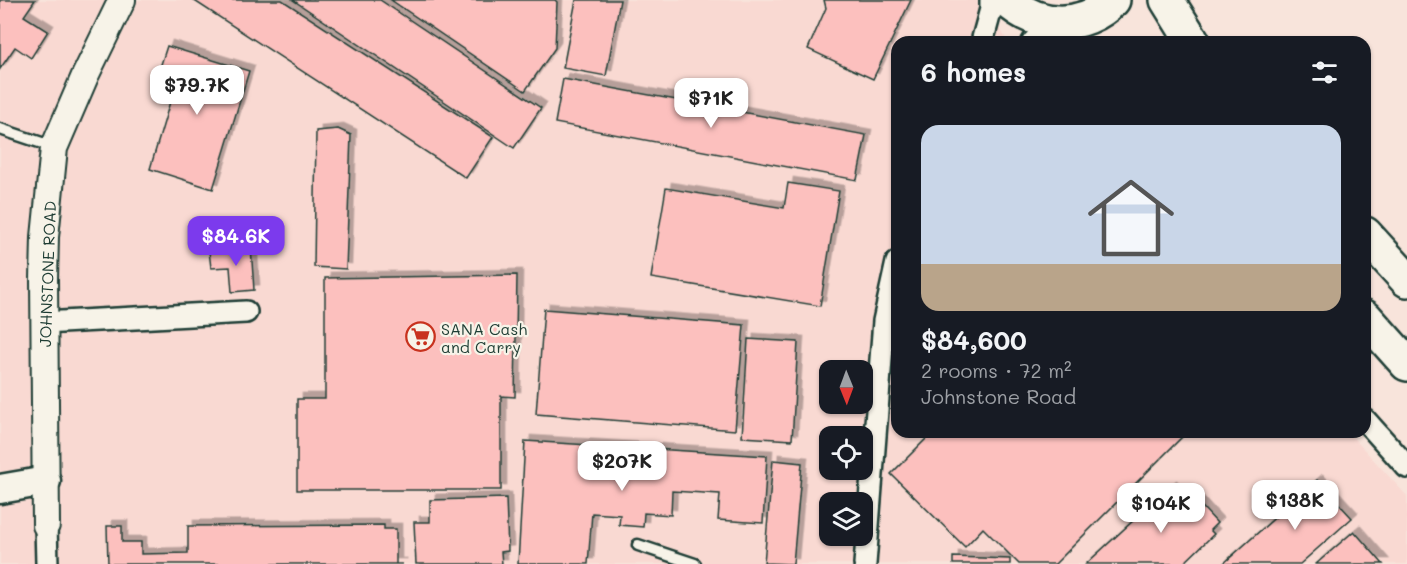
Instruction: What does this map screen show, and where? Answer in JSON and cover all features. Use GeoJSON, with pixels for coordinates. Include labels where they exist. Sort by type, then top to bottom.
{"type":"FeatureCollection","features":[{"type":"Feature","properties":{"kind":"highway"},"geometry":{"type":"LineString","coordinates":[[1008,0],[1016,8],[1049,29],[1077,36]]}},
{"type":"Feature","properties":{"kind":"highway"},"geometry":{"type":"LineString","coordinates":[[1049,29],[1085,19],[1106,8],[1113,0]]}},
{"type":"Feature","properties":{"kind":"highway"},"geometry":{"type":"LineString","coordinates":[[1167,0],[1189,36]]}},
{"type":"Feature","properties":{"kind":"highway"},"geometry":{"type":"LineString","coordinates":[[1371,241],[1407,280]]}},
{"type":"Feature","properties":{"kind":"highway"},"geometry":{"type":"LineString","coordinates":[[1371,324],[1407,364]]}},
{"type":"Feature","properties":{"kind":"main road"},"geometry":{"type":"LineString","coordinates":[[0,489],[46,481]]}},
{"type":"Feature","properties":{"kind":"street","name":"JOHNSTONE ROAD"},"geometry":{"type":"LineString","coordinates":[[47,564],[43,323],[45,237],[54,148],[85,76],[122,0]]}},
{"type":"Feature","properties":{"kind":"street"},"geometry":{"type":"LineString","coordinates":[[984,36],[991,9],[991,0]]}},
{"type":"Feature","properties":{"kind":"street"},"geometry":{"type":"LineString","coordinates":[[865,564],[884,321],[891,289]]}},
{"type":"Feature","properties":{"kind":"street"},"geometry":{"type":"LineString","coordinates":[[43,323],[246,312]]}},
{"type":"Feature","properties":{"kind":"street"},"geometry":{"type":"LineString","coordinates":[[1371,427],[1407,467]]}},
{"type":"Feature","properties":{"kind":"lane"},"geometry":{"type":"LineString","coordinates":[[0,129],[54,148]]}},
{"type":"Feature","properties":{"kind":"lane"},"geometry":{"type":"LineString","coordinates":[[638,545],[694,564]]}},
{"type":"Feature","properties":{"kind":"shaded area"},"geometry":{"type":"Polygon","coordinates":[[[0,0],[983,0],[1004,36],[891,36],[891,438],[1354,438],[1407,496],[1407,564],[0,564],[0,0]]]}},
{"type":"Feature","properties":{"kind":"building"},"geometry":{"type":"Polygon","coordinates":[[[0,0],[35,0],[24,16],[48,31],[31,58],[15,47],[0,69],[0,0]]]}},
{"type":"Feature","properties":{"kind":"building"},"geometry":{"type":"Polygon","coordinates":[[[193,0],[282,0],[493,137],[466,178],[193,0]]]}},
{"type":"Feature","properties":{"kind":"building"},"geometry":{"type":"Polygon","coordinates":[[[293,0],[380,0],[541,108],[514,148],[293,0]]]}},
{"type":"Feature","properties":{"kind":"building"},"geometry":{"type":"Polygon","coordinates":[[[391,0],[555,0],[557,2],[555,48],[525,91],[391,0]]]}},
{"type":"Feature","properties":{"kind":"building"},"geometry":{"type":"Polygon","coordinates":[[[576,0],[620,0],[606,76],[563,68],[576,0]]]}},
{"type":"Feature","properties":{"kind":"building"},"geometry":{"type":"Polygon","coordinates":[[[824,0],[911,0],[894,36],[891,36],[891,42],[873,79],[808,49],[826,8],[824,0]]]}},
{"type":"Feature","properties":{"kind":"building"},"geometry":{"type":"Polygon","coordinates":[[[167,46],[249,71],[213,189],[150,169],[175,85],[156,80],[167,46]]]}},
{"type":"Feature","properties":{"kind":"building"},"geometry":{"type":"Polygon","coordinates":[[[563,79],[866,135],[857,180],[555,123],[563,79]]]}},
{"type":"Feature","properties":{"kind":"building"},"geometry":{"type":"Polygon","coordinates":[[[338,129],[351,135],[346,269],[314,267],[316,131],[338,129]]]}},
{"type":"Feature","properties":{"kind":"building"},"geometry":{"type":"Polygon","coordinates":[[[788,183],[839,191],[820,306],[651,278],[666,188],[784,208],[788,183]]]}},
{"type":"Feature","properties":{"kind":"building"},"geometry":{"type":"Polygon","coordinates":[[[251,247],[254,290],[232,292],[230,267],[211,268],[209,251],[251,247]]]}},
{"type":"Feature","properties":{"kind":"building","name":"SANA Cash and Carry"},"geometry":{"type":"Polygon","coordinates":[[[517,275],[515,397],[501,396],[501,490],[297,490],[297,399],[325,399],[325,278],[517,275]]]}},
{"type":"Feature","properties":{"kind":"building"},"geometry":{"type":"Polygon","coordinates":[[[544,309],[744,325],[735,430],[536,414],[544,309]]]}},
{"type":"Feature","properties":{"kind":"building"},"geometry":{"type":"Polygon","coordinates":[[[748,339],[798,342],[792,440],[742,437],[748,339]]]}},
{"type":"Feature","properties":{"kind":"building"},"geometry":{"type":"Polygon","coordinates":[[[927,438],[1181,438],[1055,564],[1019,564],[983,528],[965,547],[891,474],[927,438]]]}},
{"type":"Feature","properties":{"kind":"building"},"geometry":{"type":"Polygon","coordinates":[[[525,441],[767,456],[763,523],[718,520],[720,494],[672,491],[671,515],[644,513],[643,527],[619,525],[620,515],[592,513],[588,564],[518,564],[525,441]]]}},
{"type":"Feature","properties":{"kind":"building"},"geometry":{"type":"Polygon","coordinates":[[[773,460],[802,463],[793,564],[764,563],[773,460]]]}},
{"type":"Feature","properties":{"kind":"building"},"geometry":{"type":"Polygon","coordinates":[[[1317,480],[1352,518],[1300,564],[1223,564],[1317,480]]]}},
{"type":"Feature","properties":{"kind":"building"},"geometry":{"type":"Polygon","coordinates":[[[1171,486],[1186,502],[1192,496],[1217,523],[1210,530],[1214,534],[1183,564],[1086,564],[1171,486]]]}},
{"type":"Feature","properties":{"kind":"building"},"geometry":{"type":"Polygon","coordinates":[[[506,498],[508,551],[501,552],[502,564],[416,564],[414,522],[430,522],[430,500],[506,498]]]}},
{"type":"Feature","properties":{"kind":"building"},"geometry":{"type":"Polygon","coordinates":[[[384,525],[384,529],[396,529],[396,564],[108,564],[107,526],[122,526],[122,542],[141,542],[141,554],[188,553],[188,526],[384,525]]]}},
{"type":"Feature","properties":{"kind":"building"},"geometry":{"type":"Polygon","coordinates":[[[1354,531],[1383,564],[1316,564],[1354,531]]]}},
{"type":"Feature","properties":{"kind":"building"},"geometry":{"type":"Polygon","coordinates":[[[953,557],[1010,559],[1010,564],[953,564],[953,557]]]}},
{"type":"Feature","properties":{"kind":"place","name":"SANA Cash and Carry"},"geometry":{"type":"Point","coordinates":[420,337]}}]}
